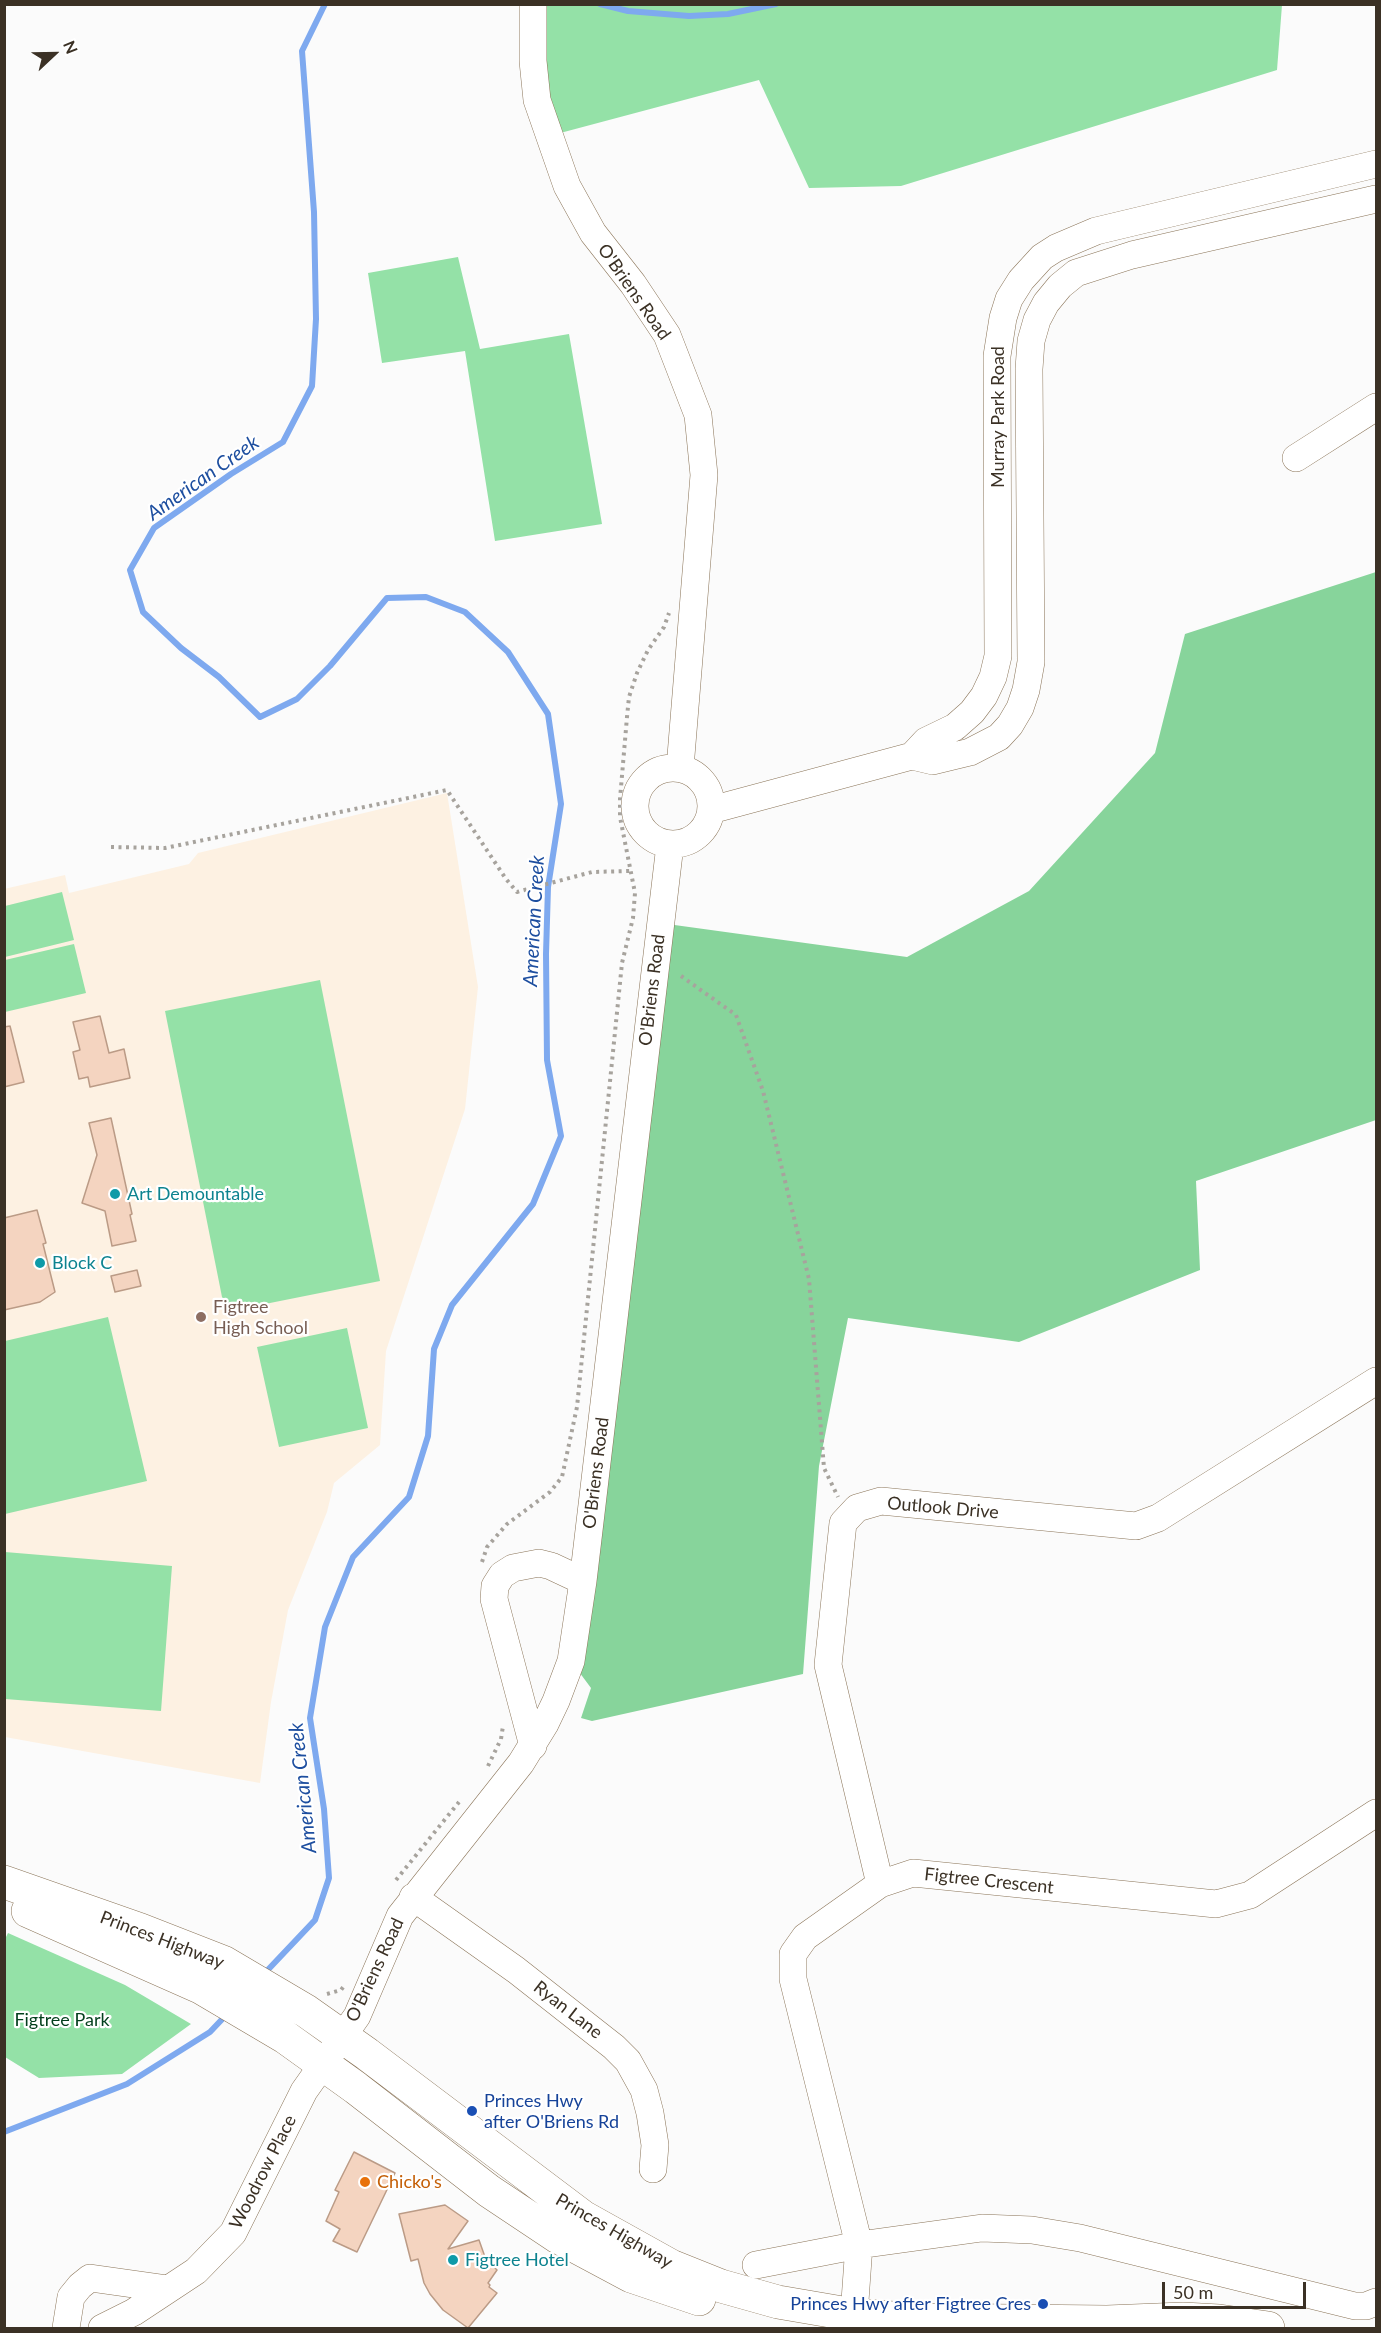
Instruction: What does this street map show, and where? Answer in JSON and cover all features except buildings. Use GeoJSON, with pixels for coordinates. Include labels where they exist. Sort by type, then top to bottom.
{"type":"FeatureCollection","features":[{"type":"Feature","properties":{"kind":"main road","name":"Princes Highway"},"geometry":{"type":"LineString","coordinates":[[4,1882],[141,1930],[311,2000],[342,2036],[551,2195],[583,2217],[646,2253],[671,2266],[721,2286],[778,2302],[854,2315],[918,2320],[1107,2322],[1183,2319],[1219,2321],[1268,2328]]}},
{"type":"Feature","properties":{"kind":"main road","name":"Princes Highway"},"geometry":{"type":"LineString","coordinates":[[4,1901],[202,1988],[285,2037],[489,2191],[558,2237],[642,2280],[733,2311],[815,2328]]}},
{"type":"Feature","properties":{"kind":"street","name":"O'Briens Road"},"geometry":{"type":"LineString","coordinates":[[533,4],[533,61],[537,100],[567,186],[593,233],[633,284],[667,335],[698,415],[704,476],[680,768]]}},
{"type":"Feature","properties":{"kind":"street","name":"Murray Park Road"},"geometry":{"type":"LineString","coordinates":[[912,756],[926,741],[955,727],[972,712],[984,696],[993,677],[998,656],[997,367],[999,336],[1009,299],[1021,280],[1042,257],[1056,248],[1096,231],[1377,164]]}},
{"type":"Feature","properties":{"kind":"street","name":"Murray Park Road"},"geometry":{"type":"LineString","coordinates":[[711,810],[912,756],[933,761],[970,752],[999,737],[1010,726],[1020,708],[1026,690],[1031,662],[1029,381],[1031,341],[1037,320],[1046,303],[1060,286],[1076,273],[1132,255],[1377,199]]}},
{"type":"Feature","properties":{"kind":"street"},"geometry":{"type":"LineString","coordinates":[[1056,248],[1076,273]]}},
{"type":"Feature","properties":{"kind":"street"},"geometry":{"type":"LineString","coordinates":[[1296,458],[1377,407]]}},
{"type":"Feature","properties":{"kind":"street"},"geometry":{"type":"LineString","coordinates":[[667,768],[680,768],[700,779],[707,788],[711,799],[711,810],[709,820],[698,836],[680,845],[670,845],[653,839],[643,831],[637,819],[635,806],[637,792],[644,781],[654,773],[667,768]]}},
{"type":"Feature","properties":{"kind":"street","name":"O'Briens Road"},"geometry":{"type":"LineString","coordinates":[[323,2064],[361,2007],[390,1936],[402,1892],[510,1779],[532,1746],[556,1701],[571,1661],[583,1581],[670,845]]}},
{"type":"Feature","properties":{"kind":"street","name":"Outlook Drive"},"geometry":{"type":"LineString","coordinates":[[851,1514],[857,1508],[881,1501],[1137,1526],[1158,1518],[1377,1381]]}},
{"type":"Feature","properties":{"kind":"street"},"geometry":{"type":"LineString","coordinates":[[851,1514],[843,1523],[828,1665],[880,1884]]}},
{"type":"Feature","properties":{"kind":"street"},"geometry":{"type":"LineString","coordinates":[[532,1746],[494,1599],[495,1586],[502,1575],[513,1568],[539,1563],[583,1581]]}},
{"type":"Feature","properties":{"kind":"street","name":"Figtree Crescent"},"geometry":{"type":"LineString","coordinates":[[854,2315],[859,2245],[793,1979],[793,1954],[805,1937],[880,1884],[913,1873],[1216,1904],[1250,1895],[1377,1813]]}},
{"type":"Feature","properties":{"kind":"street","name":"Ryan Lane"},"geometry":{"type":"LineString","coordinates":[[402,1892],[516,1970],[614,2047],[628,2061],[644,2090],[650,2113],[655,2145],[653,2169]]}},
{"type":"Feature","properties":{"kind":"street","name":"Woodrow Place"},"geometry":{"type":"LineString","coordinates":[[102,2328],[134,2312],[196,2271],[233,2233],[304,2091],[323,2064]]}},
{"type":"Feature","properties":{"kind":"street"},"geometry":{"type":"LineString","coordinates":[[756,2265],[859,2245],[982,2228],[1032,2230],[1080,2238],[1355,2306],[1366,2306],[1377,2302]]}},
{"type":"Feature","properties":{"kind":"street"},"geometry":{"type":"LineString","coordinates":[[66,2328],[71,2297],[90,2278],[168,2289]]}},
{"type":"Feature","properties":{"kind":"path"},"geometry":{"type":"LineString","coordinates":[[479,1571],[487,1547],[507,1524],[550,1492],[562,1477],[577,1407],[622,963],[633,918],[635,893],[620,817],[629,698],[648,650],[664,627],[669,610]]}},
{"type":"Feature","properties":{"kind":"path"},"geometry":{"type":"LineString","coordinates":[[111,847],[165,848],[447,790],[517,892],[592,872],[630,872]]}},
{"type":"Feature","properties":{"kind":"path"},"geometry":{"type":"LineString","coordinates":[[681,976],[736,1015],[763,1091],[809,1280],[824,1468],[836,1494],[851,1514]]}},
{"type":"Feature","properties":{"kind":"path"},"geometry":{"type":"LineString","coordinates":[[485,1772],[501,1739],[504,1719]]}},
{"type":"Feature","properties":{"kind":"path"},"geometry":{"type":"LineString","coordinates":[[402,1892],[408,1863],[466,1794]]}},
{"type":"Feature","properties":{"kind":"path"},"geometry":{"type":"LineString","coordinates":[[311,2000],[341,1990],[348,1982]]}},
{"type":"Feature","properties":{"kind":"shaded area","name":"Figtree High School"},"geometry":{"type":"Polygon","coordinates":[[[447,793],[478,987],[465,1109],[386,1351],[380,1445],[334,1483],[327,1512],[288,1610],[271,1702],[260,1783],[5,1737],[4,889],[65,875],[69,893],[189,864],[198,853],[447,793]]]}},
{"type":"Feature","properties":{"kind":"green space"},"geometry":{"type":"Polygon","coordinates":[[[533,5],[1282,5],[1277,70],[901,186],[809,188],[759,80],[549,136],[533,5]]]}},
{"type":"Feature","properties":{"kind":"green space"},"geometry":{"type":"Polygon","coordinates":[[[458,257],[480,349],[569,334],[602,524],[495,541],[465,351],[382,363],[368,273],[458,257]]]}},
{"type":"Feature","properties":{"kind":"green space"},"geometry":{"type":"Polygon","coordinates":[[[1376,572],[1376,1120],[1196,1181],[1200,1270],[1019,1342],[848,1318],[819,1466],[803,1674],[592,1721],[581,1718],[591,1688],[571,1661],[660,923],[907,957],[1029,891],[1155,753],[1185,634],[1376,572]]]}},
{"type":"Feature","properties":{"kind":"green space"},"geometry":{"type":"Polygon","coordinates":[[[62,892],[74,940],[5,957],[5,906],[62,892]]]}},
{"type":"Feature","properties":{"kind":"green space"},"geometry":{"type":"Polygon","coordinates":[[[74,944],[86,993],[5,1012],[5,960],[74,944]]]}},
{"type":"Feature","properties":{"kind":"green space"},"geometry":{"type":"Polygon","coordinates":[[[320,980],[380,1281],[225,1312],[165,1011],[320,980]]]}},
{"type":"Feature","properties":{"kind":"green space"},"geometry":{"type":"Polygon","coordinates":[[[108,1317],[147,1481],[5,1514],[5,1341],[108,1317]]]}},
{"type":"Feature","properties":{"kind":"green space"},"geometry":{"type":"Polygon","coordinates":[[[347,1328],[368,1428],[279,1447],[257,1347],[347,1328]]]}},
{"type":"Feature","properties":{"kind":"green space"},"geometry":{"type":"Polygon","coordinates":[[[5,1552],[172,1566],[161,1711],[5,1699],[5,1552]]]}},
{"type":"Feature","properties":{"kind":"green space","name":"Figtree Park"},"geometry":{"type":"Polygon","coordinates":[[[8,1933],[125,1985],[191,2024],[122,2074],[39,2078],[5,2057],[4,1941],[8,1933]]]}},
{"type":"Feature","properties":{"kind":"waterway","name":"American Creek"},"geometry":{"type":"LineString","coordinates":[[263,1975],[315,1920],[329,1878],[324,1809],[310,1718],[325,1627],[353,1557],[409,1497],[428,1436],[434,1349],[452,1305],[533,1204],[561,1136],[547,1060],[546,954],[548,887],[561,804],[548,714],[508,652],[465,612],[426,597],[387,598],[330,666],[297,699],[260,717],[219,677],[181,648],[143,612],[130,570],[154,528],[231,474],[283,442],[312,386],[316,319],[314,212],[302,51],[325,4]]}},
{"type":"Feature","properties":{"kind":"waterway"},"geometry":{"type":"LineString","coordinates":[[600,4],[628,11],[689,16],[728,14],[776,4]]}},
{"type":"Feature","properties":{"kind":"waterway","name":"American Creek"},"geometry":{"type":"LineString","coordinates":[[4,2132],[127,2084],[210,2032],[228,2013]]}},
{"type":"Feature","properties":{"kind":"place","name":"Art Demountable"},"geometry":{"type":"Point","coordinates":[115,1194]}},
{"type":"Feature","properties":{"kind":"place","name":"Block C"},"geometry":{"type":"Point","coordinates":[40,1263]}},
{"type":"Feature","properties":{"kind":"place","name":"Figtree High School"},"geometry":{"type":"Point","coordinates":[201,1317]}},
{"type":"Feature","properties":{"kind":"place","name":"Princes Hwy after O'Briens Rd"},"geometry":{"type":"Point","coordinates":[472,2111]}},
{"type":"Feature","properties":{"kind":"place","name":"Chicko's"},"geometry":{"type":"Point","coordinates":[365,2182]}},
{"type":"Feature","properties":{"kind":"place","name":"Figtree Hotel"},"geometry":{"type":"Point","coordinates":[453,2260]}},
{"type":"Feature","properties":{"kind":"place","name":"Princes Hwy after Figtree Cres"},"geometry":{"type":"Point","coordinates":[1043,2304]}}]}
